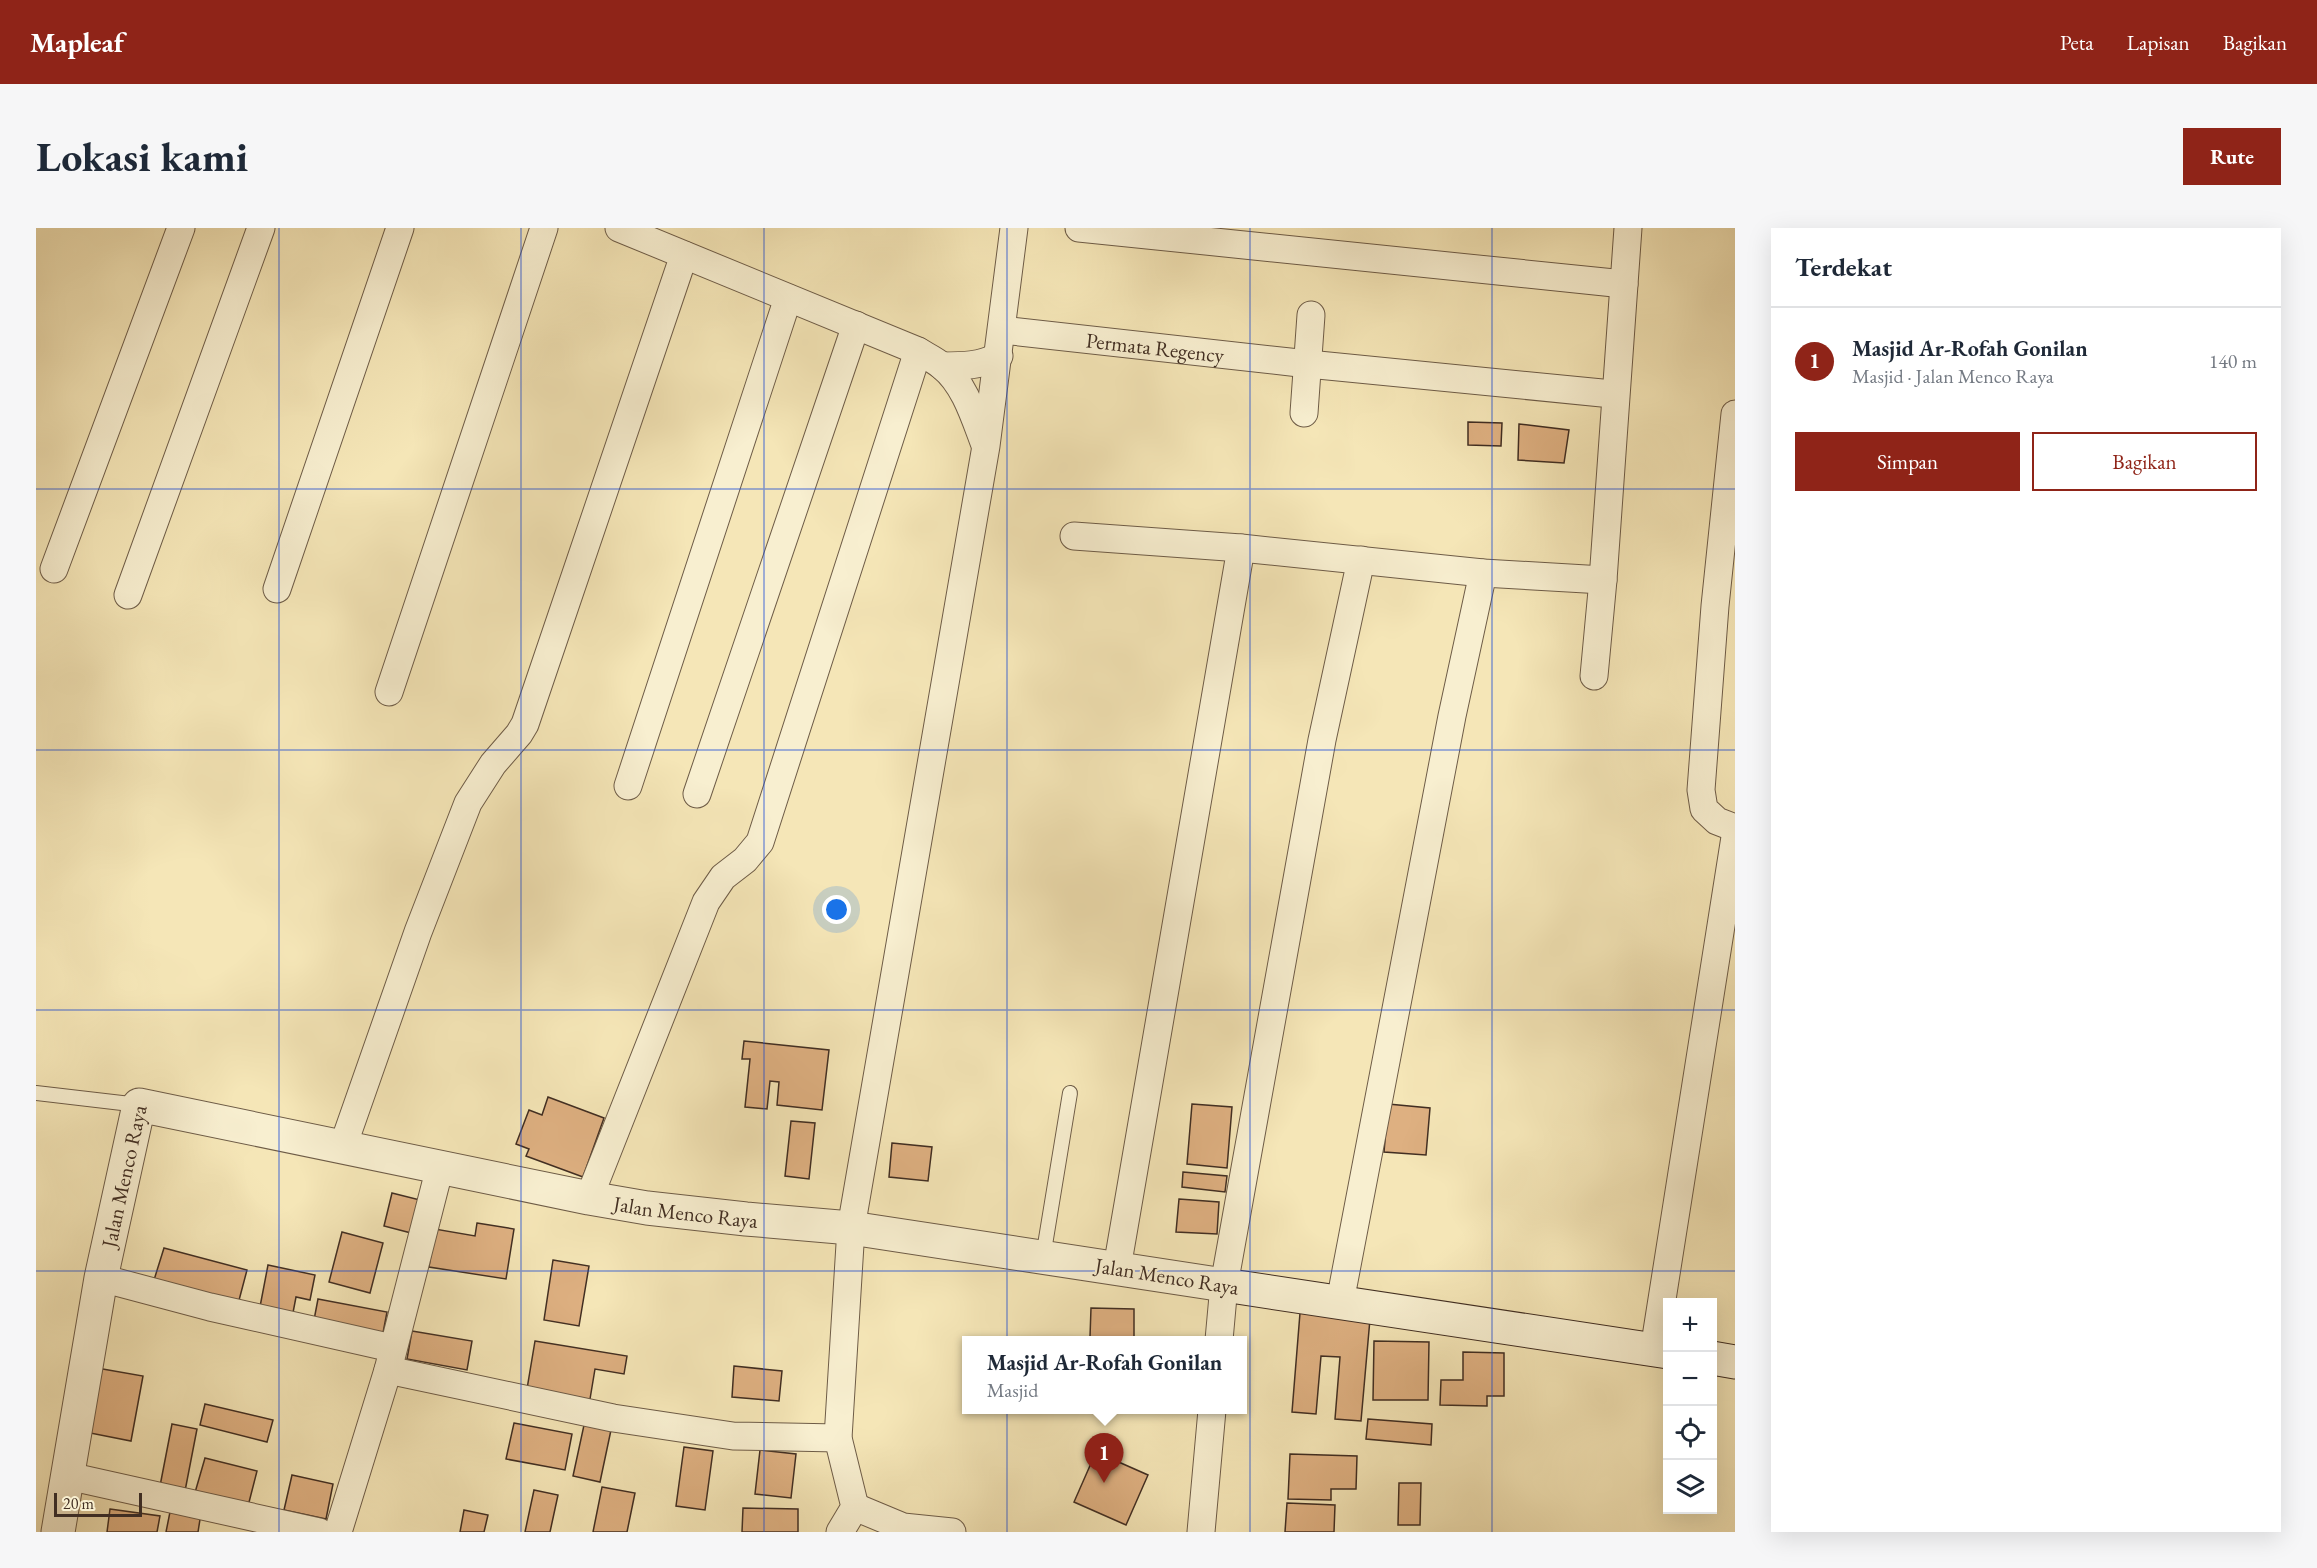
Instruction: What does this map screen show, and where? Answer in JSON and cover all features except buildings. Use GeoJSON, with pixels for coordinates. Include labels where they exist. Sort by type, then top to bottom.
{"type":"FeatureCollection","features":[{"type":"Feature","properties":{"kind":"street"},"geometry":{"type":"LineString","coordinates":[[54,569],[181,228]]}},
{"type":"Feature","properties":{"kind":"street"},"geometry":{"type":"LineString","coordinates":[[128,595],[261,228]]}},
{"type":"Feature","properties":{"kind":"street"},"geometry":{"type":"LineString","coordinates":[[278,589],[400,228]]}},
{"type":"Feature","properties":{"kind":"street"},"geometry":{"type":"LineString","coordinates":[[389,692],[544,228]]}},
{"type":"Feature","properties":{"kind":"street"},"geometry":{"type":"LineString","coordinates":[[619,228],[918,351],[942,366],[952,376],[968,404],[986,446]]}},
{"type":"Feature","properties":{"kind":"street"},"geometry":{"type":"LineString","coordinates":[[840,1532],[855,1507],[838,1438],[851,1228],[986,446],[1014,228]]}},
{"type":"Feature","properties":{"kind":"street"},"geometry":{"type":"LineString","coordinates":[[1079,228],[1624,284]]}},
{"type":"Feature","properties":{"kind":"street"},"geometry":{"type":"LineString","coordinates":[[1593,676],[1603,580],[1628,228]]}},
{"type":"Feature","properties":{"kind":"street"},"geometry":{"type":"LineString","coordinates":[[343,1146],[418,932],[468,803],[493,764],[525,724],[684,255]]}},
{"type":"Feature","properties":{"kind":"street"},"geometry":{"type":"LineString","coordinates":[[628,786],[788,298]]}},
{"type":"Feature","properties":{"kind":"street"},"geometry":{"type":"LineString","coordinates":[[1304,413],[1311,315]]}},
{"type":"Feature","properties":{"kind":"street"},"geometry":{"type":"LineString","coordinates":[[697,794],[856,325]]}},
{"type":"Feature","properties":{"kind":"street"},"geometry":{"type":"LineString","coordinates":[[942,366],[969,366],[985,363],[1000,343]]}},
{"type":"Feature","properties":{"kind":"street","name":"Permata Regency"},"geometry":{"type":"LineString","coordinates":[[1000,343],[1308,364],[1602,393]]}},
{"type":"Feature","properties":{"kind":"street"},"geometry":{"type":"LineString","coordinates":[[589,1198],[706,902],[723,877],[745,860],[759,842],[918,351]]}},
{"type":"Feature","properties":{"kind":"street"},"geometry":{"type":"LineString","coordinates":[[1735,414],[1715,606],[1701,790],[1704,809],[1717,821],[1735,828]]}},
{"type":"Feature","properties":{"kind":"street"},"geometry":{"type":"LineString","coordinates":[[1074,536],[1240,548],[1483,573],[1603,580]]}},
{"type":"Feature","properties":{"kind":"street"},"geometry":{"type":"LineString","coordinates":[[1117,1268],[1240,548]]}},
{"type":"Feature","properties":{"kind":"street"},"geometry":{"type":"LineString","coordinates":[[1219,1336],[1224,1285],[1322,740],[1361,560]]}},
{"type":"Feature","properties":{"kind":"street"},"geometry":{"type":"LineString","coordinates":[[1340,1302],[1452,716],[1483,573]]}},
{"type":"Feature","properties":{"kind":"street"},"geometry":{"type":"LineString","coordinates":[[1661,1351],[1735,837]]}},
{"type":"Feature","properties":{"kind":"street","name":"Jalan Menco Raya"},"geometry":{"type":"LineString","coordinates":[[58,1532],[101,1278],[139,1105],[647,1208],[746,1220],[851,1228],[1661,1351]]}},
{"type":"Feature","properties":{"kind":"street"},"geometry":{"type":"LineString","coordinates":[[338,1532],[390,1359],[440,1167]]}},
{"type":"Feature","properties":{"kind":"street"},"geometry":{"type":"LineString","coordinates":[[101,1278],[210,1306],[390,1359],[613,1418],[734,1436],[838,1438]]}},
{"type":"Feature","properties":{"kind":"street"},"geometry":{"type":"LineString","coordinates":[[1717,1359],[1735,1362]]}},
{"type":"Feature","properties":{"kind":"street"},"geometry":{"type":"LineString","coordinates":[[1201,1532],[1212,1414]]}},
{"type":"Feature","properties":{"kind":"street"},"geometry":{"type":"LineString","coordinates":[[68,1476],[320,1532]]}},
{"type":"Feature","properties":{"kind":"street"},"geometry":{"type":"LineString","coordinates":[[855,1507],[903,1527],[952,1532]]}},
{"type":"Feature","properties":{"kind":"lane"},"geometry":{"type":"LineString","coordinates":[[36,1092],[139,1105]]}},
{"type":"Feature","properties":{"kind":"lane"},"geometry":{"type":"LineString","coordinates":[[1043,1257],[1070,1093]]}},
{"type":"Feature","properties":{"kind":"place","name":"Masjid Ar-Rofah Gonilan"},"geometry":{"type":"Point","coordinates":[1104,1483]}}]}
